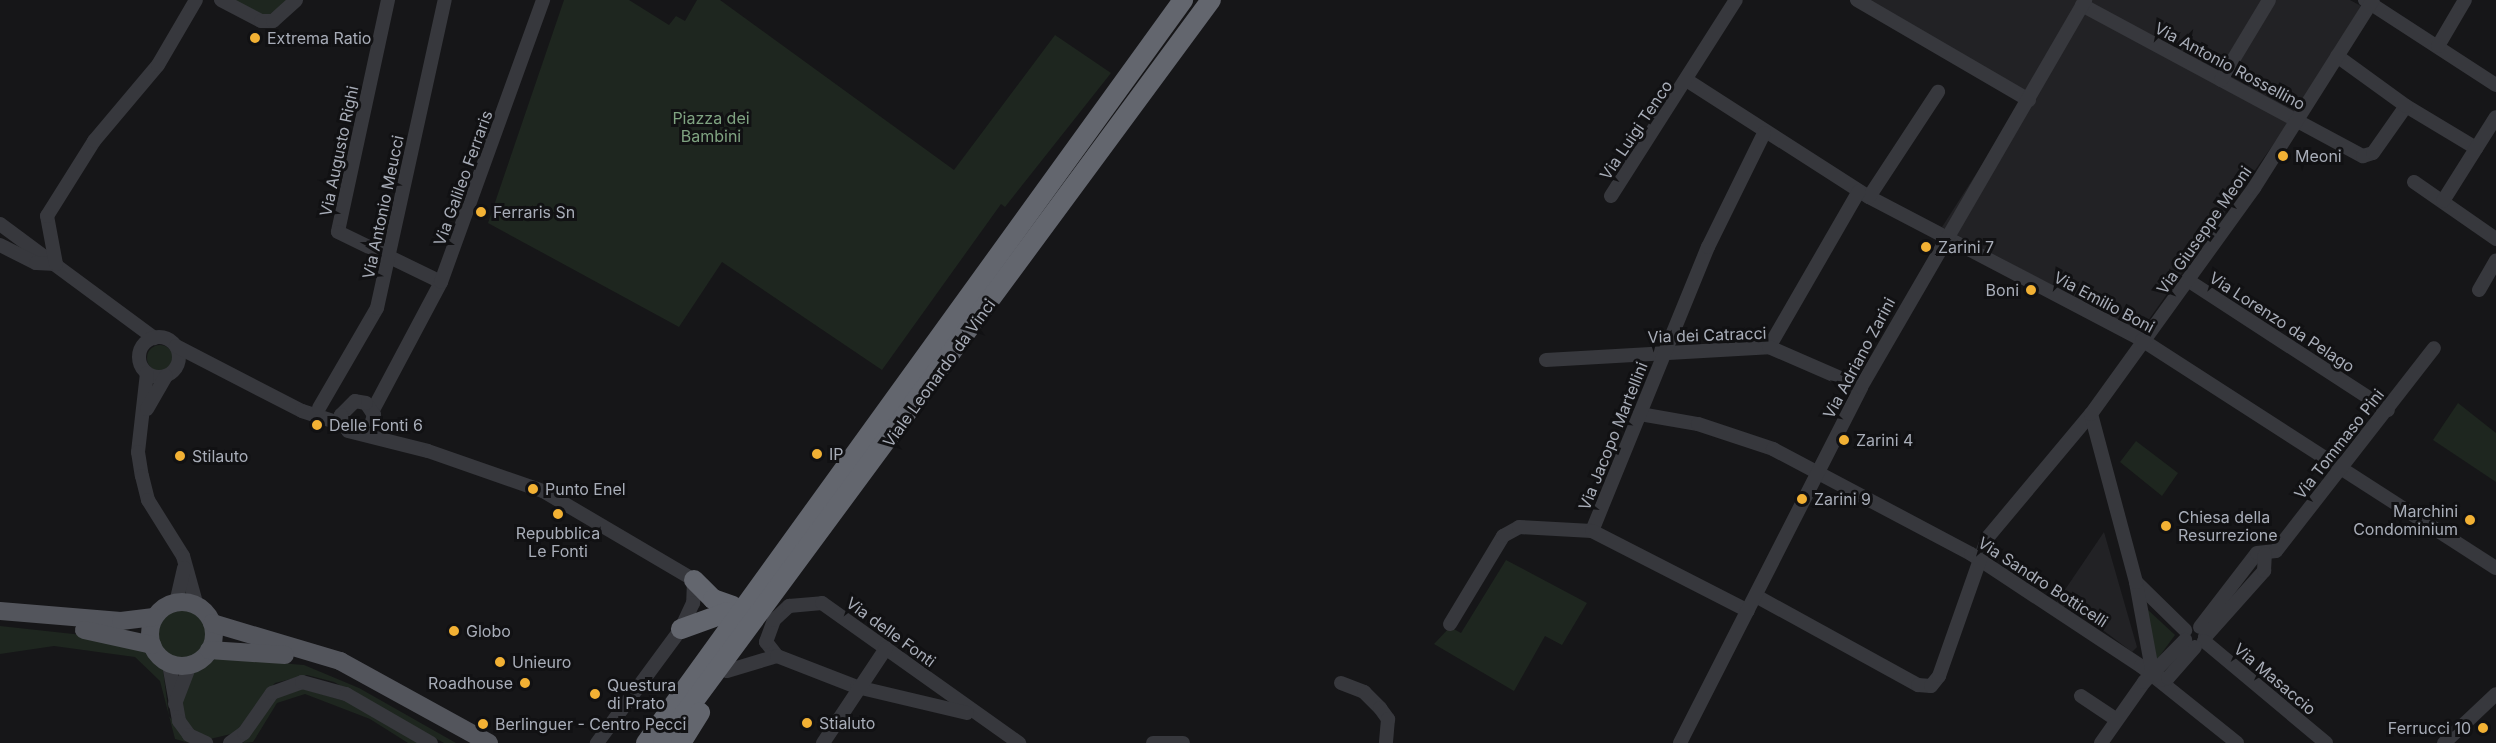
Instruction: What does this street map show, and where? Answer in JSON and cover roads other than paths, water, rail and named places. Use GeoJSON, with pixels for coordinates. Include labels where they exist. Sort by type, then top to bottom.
{"type":"FeatureCollection","features":[{"type":"Feature","properties":{"kind":"highway","name":"Viale Leonardo da Vinci"},"geometry":{"type":"LineString","coordinates":[[646,743],[736,605],[1183,0]]}},
{"type":"Feature","properties":{"kind":"highway","name":"Viale Leonardo da Vinci"},"geometry":{"type":"LineString","coordinates":[[663,743],[779,593],[1211,0]]}},
{"type":"Feature","properties":{"kind":"highway"},"geometry":{"type":"LineString","coordinates":[[694,580],[713,599],[736,605]]}},
{"type":"Feature","properties":{"kind":"highway"},"geometry":{"type":"LineString","coordinates":[[681,743],[779,593]]}},
{"type":"Feature","properties":{"kind":"highway"},"geometry":{"type":"LineString","coordinates":[[681,629],[736,605]]}},
{"type":"Feature","properties":{"kind":"highway"},"geometry":{"type":"LineString","coordinates":[[632,743],[736,605]]}},
{"type":"Feature","properties":{"kind":"main road"},"geometry":{"type":"LineString","coordinates":[[0,611],[121,621],[154,617],[176,603],[197,606],[212,623],[350,665],[489,743]]}},
{"type":"Feature","properties":{"kind":"main road"},"geometry":{"type":"LineString","coordinates":[[152,645],[154,617]]}},
{"type":"Feature","properties":{"kind":"main road"},"geometry":{"type":"LineString","coordinates":[[0,622],[122,634],[152,645],[169,664],[190,665],[209,651],[249,650],[311,662],[404,705],[465,743]]}},
{"type":"Feature","properties":{"kind":"main road"},"geometry":{"type":"LineString","coordinates":[[209,651],[212,623]]}},
{"type":"Feature","properties":{"kind":"street"},"geometry":{"type":"LineString","coordinates":[[56,264],[47,216],[94,141],[158,65],[196,0]]}},
{"type":"Feature","properties":{"kind":"street"},"geometry":{"type":"LineString","coordinates":[[221,0],[261,21],[273,21],[296,0]]}},
{"type":"Feature","properties":{"kind":"street","name":"Via Augusto Righi"},"geometry":{"type":"LineString","coordinates":[[388,0],[338,232],[388,259],[441,282]]}},
{"type":"Feature","properties":{"kind":"street","name":"Via Antonio Meucci"},"geometry":{"type":"LineString","coordinates":[[319,408],[372,317],[388,259],[445,0]]}},
{"type":"Feature","properties":{"kind":"street","name":"Via Galileo Ferraris"},"geometry":{"type":"LineString","coordinates":[[397,360],[441,282],[543,0]]}},
{"type":"Feature","properties":{"kind":"street","name":"Via Luigi Tenco"},"geometry":{"type":"LineString","coordinates":[[1611,196],[1688,81],[1736,0]]}},
{"type":"Feature","properties":{"kind":"street"},"geometry":{"type":"LineString","coordinates":[[1857,0],[2029,100]]}},
{"type":"Feature","properties":{"kind":"street"},"geometry":{"type":"LineString","coordinates":[[2221,80],[2269,0]]}},
{"type":"Feature","properties":{"kind":"street"},"geometry":{"type":"LineString","coordinates":[[2438,46],[2465,0]]}},
{"type":"Feature","properties":{"kind":"street"},"geometry":{"type":"LineString","coordinates":[[2370,1],[2496,85]]}},
{"type":"Feature","properties":{"kind":"street","name":"Via Giuseppe Meoni"},"geometry":{"type":"LineString","coordinates":[[1756,596],[1918,685],[1931,686],[1939,676],[1978,558],[1993,532],[2092,420],[2142,340],[2188,281],[2298,121],[2370,1]]}},
{"type":"Feature","properties":{"kind":"street","name":"Via Adriano Zarini"},"geometry":{"type":"LineString","coordinates":[[1680,743],[1861,387],[1943,238],[2029,100],[2083,3]]}},
{"type":"Feature","properties":{"kind":"street","name":"Via Antonio Rossellino"},"geometry":{"type":"LineString","coordinates":[[2083,3],[2362,156],[2373,153],[2406,106]]}},
{"type":"Feature","properties":{"kind":"street"},"geometry":{"type":"LineString","coordinates":[[2337,56],[2406,106],[2476,148]]}},
{"type":"Feature","properties":{"kind":"street","name":"Via Emilio Boni"},"geometry":{"type":"LineString","coordinates":[[1688,81],[1764,133],[1864,194],[1943,238],[2142,340],[2494,562]]}},
{"type":"Feature","properties":{"kind":"street"},"geometry":{"type":"LineString","coordinates":[[1769,348],[1864,194],[1938,92]]}},
{"type":"Feature","properties":{"kind":"street"},"geometry":{"type":"LineString","coordinates":[[2443,201],[2496,117]]}},
{"type":"Feature","properties":{"kind":"street","name":"Via Jacopo Martellini"},"geometry":{"type":"LineString","coordinates":[[1592,531],[1708,247],[1764,133]]}},
{"type":"Feature","properties":{"kind":"street"},"geometry":{"type":"LineString","coordinates":[[2414,182],[2496,239]]}},
{"type":"Feature","properties":{"kind":"street"},"geometry":{"type":"LineString","coordinates":[[0,224],[154,338],[176,346],[264,389],[302,411],[342,417],[361,401],[397,360]]}},
{"type":"Feature","properties":{"kind":"street"},"geometry":{"type":"LineString","coordinates":[[0,245],[36,263],[56,264]]}},
{"type":"Feature","properties":{"kind":"street"},"geometry":{"type":"LineString","coordinates":[[2479,290],[2496,261]]}},
{"type":"Feature","properties":{"kind":"street","name":"Via Lorenzo da Pelago"},"geometry":{"type":"LineString","coordinates":[[2188,281],[2388,410]]}},
{"type":"Feature","properties":{"kind":"street"},"geometry":{"type":"LineString","coordinates":[[124,318],[141,350],[147,373],[138,452],[148,500],[185,560],[197,606]]}},
{"type":"Feature","properties":{"kind":"street"},"geometry":{"type":"LineString","coordinates":[[141,350],[154,338]]}},
{"type":"Feature","properties":{"kind":"street"},"geometry":{"type":"LineString","coordinates":[[144,414],[171,372],[176,346]]}},
{"type":"Feature","properties":{"kind":"street","name":"Via dei Catracci"},"geometry":{"type":"LineString","coordinates":[[1545,360],[1769,348],[1861,387]]}},
{"type":"Feature","properties":{"kind":"street","name":"Via Tommaso Pini"},"geometry":{"type":"LineString","coordinates":[[2101,743],[2116,720],[2196,637],[2257,553],[2265,554],[2276,551],[2344,467],[2434,348]]}},
{"type":"Feature","properties":{"kind":"street"},"geometry":{"type":"LineString","coordinates":[[362,434],[373,416],[397,360]]}},
{"type":"Feature","properties":{"kind":"street"},"geometry":{"type":"LineString","coordinates":[[147,373],[171,372],[213,364]]}},
{"type":"Feature","properties":{"kind":"street"},"geometry":{"type":"LineString","coordinates":[[264,389],[342,417],[362,434],[392,441],[543,491],[694,580],[693,603],[681,629],[597,743]]}},
{"type":"Feature","properties":{"kind":"street"},"geometry":{"type":"LineString","coordinates":[[361,401],[392,441]]}},
{"type":"Feature","properties":{"kind":"street","name":"Via Sandro Botticelli"},"geometry":{"type":"LineString","coordinates":[[1640,414],[1738,437],[1816,474],[1978,558],[2156,677],[2237,743]]}},
{"type":"Feature","properties":{"kind":"street"},"geometry":{"type":"LineString","coordinates":[[2092,420],[2136,582],[2156,677]]}},
{"type":"Feature","properties":{"kind":"street"},"geometry":{"type":"LineString","coordinates":[[1450,624],[1508,530],[1592,531],[1748,611]]}},
{"type":"Feature","properties":{"kind":"street"},"geometry":{"type":"LineString","coordinates":[[176,603],[185,560]]}},
{"type":"Feature","properties":{"kind":"street","name":"Via Masaccio"},"geometry":{"type":"LineString","coordinates":[[2136,582],[2196,637],[2326,743]]}},
{"type":"Feature","properties":{"kind":"street","name":"Via delle Fonti"},"geometry":{"type":"LineString","coordinates":[[777,656],[766,642],[774,620],[789,606],[807,602],[822,603],[1019,743]]}},
{"type":"Feature","properties":{"kind":"street"},"geometry":{"type":"LineString","coordinates":[[823,743],[857,687],[886,648]]}},
{"type":"Feature","properties":{"kind":"street"},"geometry":{"type":"LineString","coordinates":[[727,671],[777,656],[857,687],[978,716]]}},
{"type":"Feature","properties":{"kind":"street"},"geometry":{"type":"LineString","coordinates":[[169,664],[175,706],[183,728],[206,743]]}},
{"type":"Feature","properties":{"kind":"street"},"geometry":{"type":"LineString","coordinates":[[175,706],[190,665]]}},
{"type":"Feature","properties":{"kind":"street"},"geometry":{"type":"LineString","coordinates":[[230,743],[244,733],[272,693],[302,682],[346,694],[431,743]]}},
{"type":"Feature","properties":{"kind":"street"},"geometry":{"type":"LineString","coordinates":[[1341,682],[1364,692],[1388,718],[1386,743]]}},
{"type":"Feature","properties":{"kind":"street"},"geometry":{"type":"LineString","coordinates":[[2444,743],[2496,694]]}},
{"type":"Feature","properties":{"kind":"street"},"geometry":{"type":"LineString","coordinates":[[2081,696],[2116,720]]}},
{"type":"Feature","properties":{"kind":"street"},"geometry":{"type":"LineString","coordinates":[[1153,743],[1183,743]]}},
{"type":"Feature","properties":{"kind":"place","name":"Extrema Ratio"},"geometry":{"type":"Point","coordinates":[255,38]}},
{"type":"Feature","properties":{"kind":"place","name":"Meoni"},"geometry":{"type":"Point","coordinates":[2283,156]}},
{"type":"Feature","properties":{"kind":"place","name":"Ferraris Sn"},"geometry":{"type":"Point","coordinates":[481,212]}},
{"type":"Feature","properties":{"kind":"place","name":"Zarini 7"},"geometry":{"type":"Point","coordinates":[1926,247]}},
{"type":"Feature","properties":{"kind":"place","name":"Boni"},"geometry":{"type":"Point","coordinates":[2031,290]}},
{"type":"Feature","properties":{"kind":"place","name":"Delle Fonti 6"},"geometry":{"type":"Point","coordinates":[317,425]}},
{"type":"Feature","properties":{"kind":"place","name":"Zarini 4"},"geometry":{"type":"Point","coordinates":[1844,440]}},
{"type":"Feature","properties":{"kind":"place","name":"IP"},"geometry":{"type":"Point","coordinates":[817,454]}},
{"type":"Feature","properties":{"kind":"place","name":"Stilauto"},"geometry":{"type":"Point","coordinates":[180,456]}},
{"type":"Feature","properties":{"kind":"place","name":"Punto Enel"},"geometry":{"type":"Point","coordinates":[533,489]}},
{"type":"Feature","properties":{"kind":"place","name":"Zarini 9"},"geometry":{"type":"Point","coordinates":[1802,499]}},
{"type":"Feature","properties":{"kind":"place","name":"Repubblica Le Fonti"},"geometry":{"type":"Point","coordinates":[558,514]}},
{"type":"Feature","properties":{"kind":"place","name":"Marchini Condominium"},"geometry":{"type":"Point","coordinates":[2470,520]}},
{"type":"Feature","properties":{"kind":"place","name":"Chiesa della Resurrezione"},"geometry":{"type":"Point","coordinates":[2166,526]}},
{"type":"Feature","properties":{"kind":"place","name":"Globo"},"geometry":{"type":"Point","coordinates":[454,631]}},
{"type":"Feature","properties":{"kind":"place","name":"Unieuro"},"geometry":{"type":"Point","coordinates":[500,662]}},
{"type":"Feature","properties":{"kind":"place","name":"Roadhouse"},"geometry":{"type":"Point","coordinates":[525,683]}},
{"type":"Feature","properties":{"kind":"place","name":"Questura di Prato"},"geometry":{"type":"Point","coordinates":[595,694]}},
{"type":"Feature","properties":{"kind":"place","name":"Stialuto"},"geometry":{"type":"Point","coordinates":[807,723]}},
{"type":"Feature","properties":{"kind":"place","name":"Berlinguer - Centro Pecci"},"geometry":{"type":"Point","coordinates":[483,724]}},
{"type":"Feature","properties":{"kind":"place","name":"Ferrucci 10"},"geometry":{"type":"Point","coordinates":[2483,728]}},
{"type":"Feature","properties":{"kind":"park label","name":"Piazza dei Bambini"},"geometry":{"type":"Point","coordinates":[711,127]}}]}
